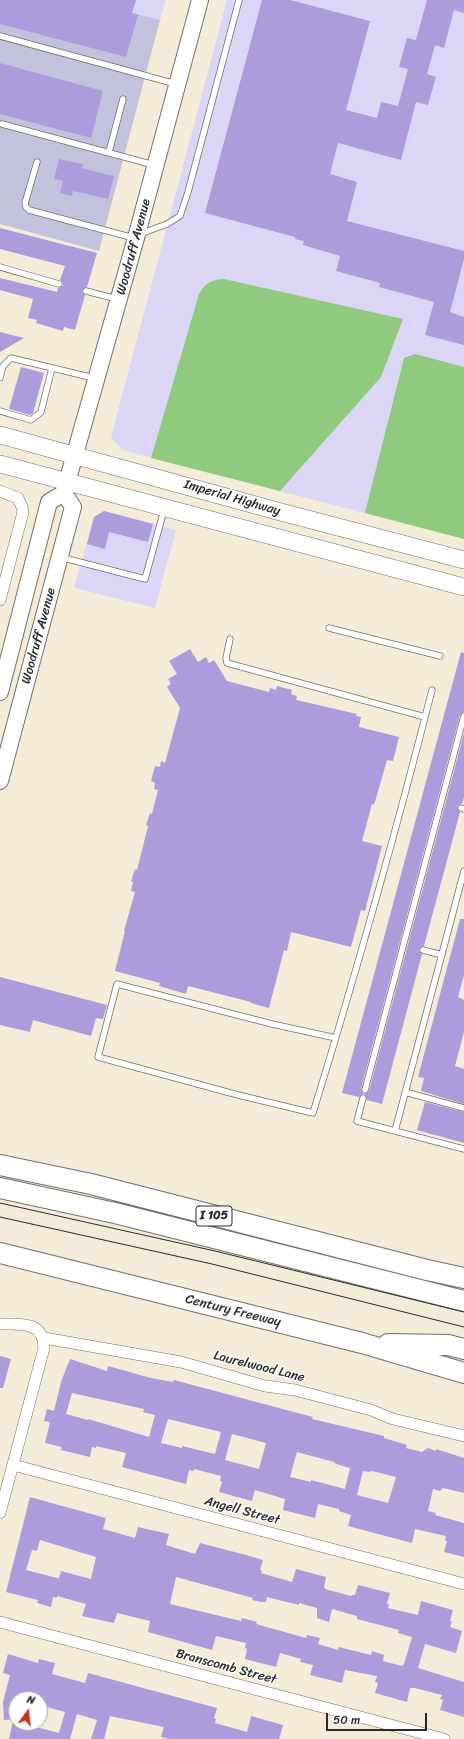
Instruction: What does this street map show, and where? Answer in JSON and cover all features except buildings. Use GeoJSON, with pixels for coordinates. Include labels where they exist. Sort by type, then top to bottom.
{"type":"FeatureCollection","features":[{"type":"Feature","properties":{"kind":"highway","name":"I 105"},"geometry":{"type":"LineString","coordinates":[[0,1165],[91,1184],[427,1270],[464,1278]]}},
{"type":"Feature","properties":{"kind":"highway"},"geometry":{"type":"LineString","coordinates":[[0,1188],[115,1213],[464,1301]]}},
{"type":"Feature","properties":{"kind":"highway","name":"Century Freeway"},"geometry":{"type":"LineString","coordinates":[[0,1253],[362,1344],[464,1373]]}},
{"type":"Feature","properties":{"kind":"highway"},"geometry":{"type":"LineString","coordinates":[[427,1270],[464,1282]]}},
{"type":"Feature","properties":{"kind":"highway"},"geometry":{"type":"LineString","coordinates":[[362,1344],[448,1345],[464,1349]]}},
{"type":"Feature","properties":{"kind":"main road","name":"Woodruff Avenue"},"geometry":{"type":"LineString","coordinates":[[0,692],[49,502],[65,487],[75,454],[137,237],[200,0]]}},
{"type":"Feature","properties":{"kind":"main road","name":"Imperial Highway"},"geometry":{"type":"LineString","coordinates":[[0,435],[75,454],[277,511],[464,560]]}},
{"type":"Feature","properties":{"kind":"main road","name":"Imperial Highway"},"geometry":{"type":"LineString","coordinates":[[0,464],[65,487],[165,509],[464,587]]}},
{"type":"Feature","properties":{"kind":"main road","name":"Woodruff Avenue"},"geometry":{"type":"LineString","coordinates":[[0,781],[73,507],[65,487]]}},
{"type":"Feature","properties":{"kind":"street"},"geometry":{"type":"LineString","coordinates":[[0,491],[14,496],[21,502],[22,512],[20,525],[0,600]]}},
{"type":"Feature","properties":{"kind":"street"},"geometry":{"type":"LineString","coordinates":[[0,1324],[30,1326],[39,1331],[44,1338],[44,1353],[0,1513]]}},
{"type":"Feature","properties":{"kind":"street","name":"Laurelwood Lane"},"geometry":{"type":"LineString","coordinates":[[44,1338],[182,1362],[265,1386],[295,1390],[371,1410],[398,1420],[464,1436]]}},
{"type":"Feature","properties":{"kind":"street","name":"Angell Street"},"geometry":{"type":"LineString","coordinates":[[13,1465],[464,1584]]}},
{"type":"Feature","properties":{"kind":"street","name":"Branscomb Street"},"geometry":{"type":"LineString","coordinates":[[0,1622],[444,1739]]}},
{"type":"Feature","properties":{"kind":"lane"},"geometry":{"type":"LineString","coordinates":[[37,162],[25,203],[29,210],[137,237],[167,224],[180,216],[188,192],[239,0]]}},
{"type":"Feature","properties":{"kind":"lane"},"geometry":{"type":"LineString","coordinates":[[0,36],[178,84]]}},
{"type":"Feature","properties":{"kind":"lane"},"geometry":{"type":"LineString","coordinates":[[109,152],[123,99]]}},
{"type":"Feature","properties":{"kind":"lane"},"geometry":{"type":"LineString","coordinates":[[2,124],[156,165]]}},
{"type":"Feature","properties":{"kind":"lane"},"geometry":{"type":"LineString","coordinates":[[0,267],[59,284]]}},
{"type":"Feature","properties":{"kind":"lane"},"geometry":{"type":"LineString","coordinates":[[86,291],[119,300]]}},
{"type":"Feature","properties":{"kind":"lane"},"geometry":{"type":"LineString","coordinates":[[0,378],[4,366],[12,358],[96,379]]}},
{"type":"Feature","properties":{"kind":"lane"},"geometry":{"type":"LineString","coordinates":[[0,411],[31,420],[41,412],[52,368]]}},
{"type":"Feature","properties":{"kind":"lane"},"geometry":{"type":"LineString","coordinates":[[60,556],[145,579],[165,509]]}},
{"type":"Feature","properties":{"kind":"lane"},"geometry":{"type":"LineString","coordinates":[[329,628],[440,656]]}},
{"type":"Feature","properties":{"kind":"lane"},"geometry":{"type":"LineString","coordinates":[[230,639],[226,658],[227,663],[425,717]]}},
{"type":"Feature","properties":{"kind":"lane"},"geometry":{"type":"LineString","coordinates":[[336,1038],[272,1024],[117,984],[98,1057],[238,1095],[313,1113],[336,1038],[386,863],[432,690]]}},
{"type":"Feature","properties":{"kind":"lane"},"geometry":{"type":"LineString","coordinates":[[365,1090],[464,716]]}},
{"type":"Feature","properties":{"kind":"lane"},"geometry":{"type":"LineString","coordinates":[[395,1131],[464,871]]}},
{"type":"Feature","properties":{"kind":"lane"},"geometry":{"type":"LineString","coordinates":[[423,950],[442,955]]}},
{"type":"Feature","properties":{"kind":"lane"},"geometry":{"type":"LineString","coordinates":[[405,1092],[464,1108]]}},
{"type":"Feature","properties":{"kind":"lane"},"geometry":{"type":"LineString","coordinates":[[362,1098],[357,1121],[464,1149]]}},
{"type":"Feature","properties":{"kind":"shaded area"},"geometry":{"type":"Polygon","coordinates":[[[0,0],[87,0],[160,20],[99,251],[0,224],[0,0]]]}},
{"type":"Feature","properties":{"kind":"shaded area"},"geometry":{"type":"Polygon","coordinates":[[[87,0],[166,0],[160,20],[87,0]]]}},
{"type":"Feature","properties":{"kind":"shaded area"},"geometry":{"type":"Polygon","coordinates":[[[227,0],[464,0],[464,539],[122,450],[111,437],[227,0]]]}},
{"type":"Feature","properties":{"kind":"shaded area"},"geometry":{"type":"Polygon","coordinates":[[[104,511],[176,530],[155,608],[74,588],[94,517],[104,511]]]}},
{"type":"Feature","properties":{"kind":"green space"},"geometry":{"type":"Polygon","coordinates":[[[224,279],[403,319],[381,377],[280,491],[151,458],[199,294],[209,283],[215,280],[224,279]]]}},
{"type":"Feature","properties":{"kind":"green space"},"geometry":{"type":"Polygon","coordinates":[[[415,354],[464,367],[464,539],[365,513],[404,358],[415,354]]]}},
{"type":"Feature","properties":{"kind":"tram line"},"geometry":{"type":"LineString","coordinates":[[0,1203],[215,1251],[464,1312]]}},
{"type":"Feature","properties":{"kind":"tram line"},"geometry":{"type":"LineString","coordinates":[[0,1217],[212,1264],[464,1327]]}}]}
